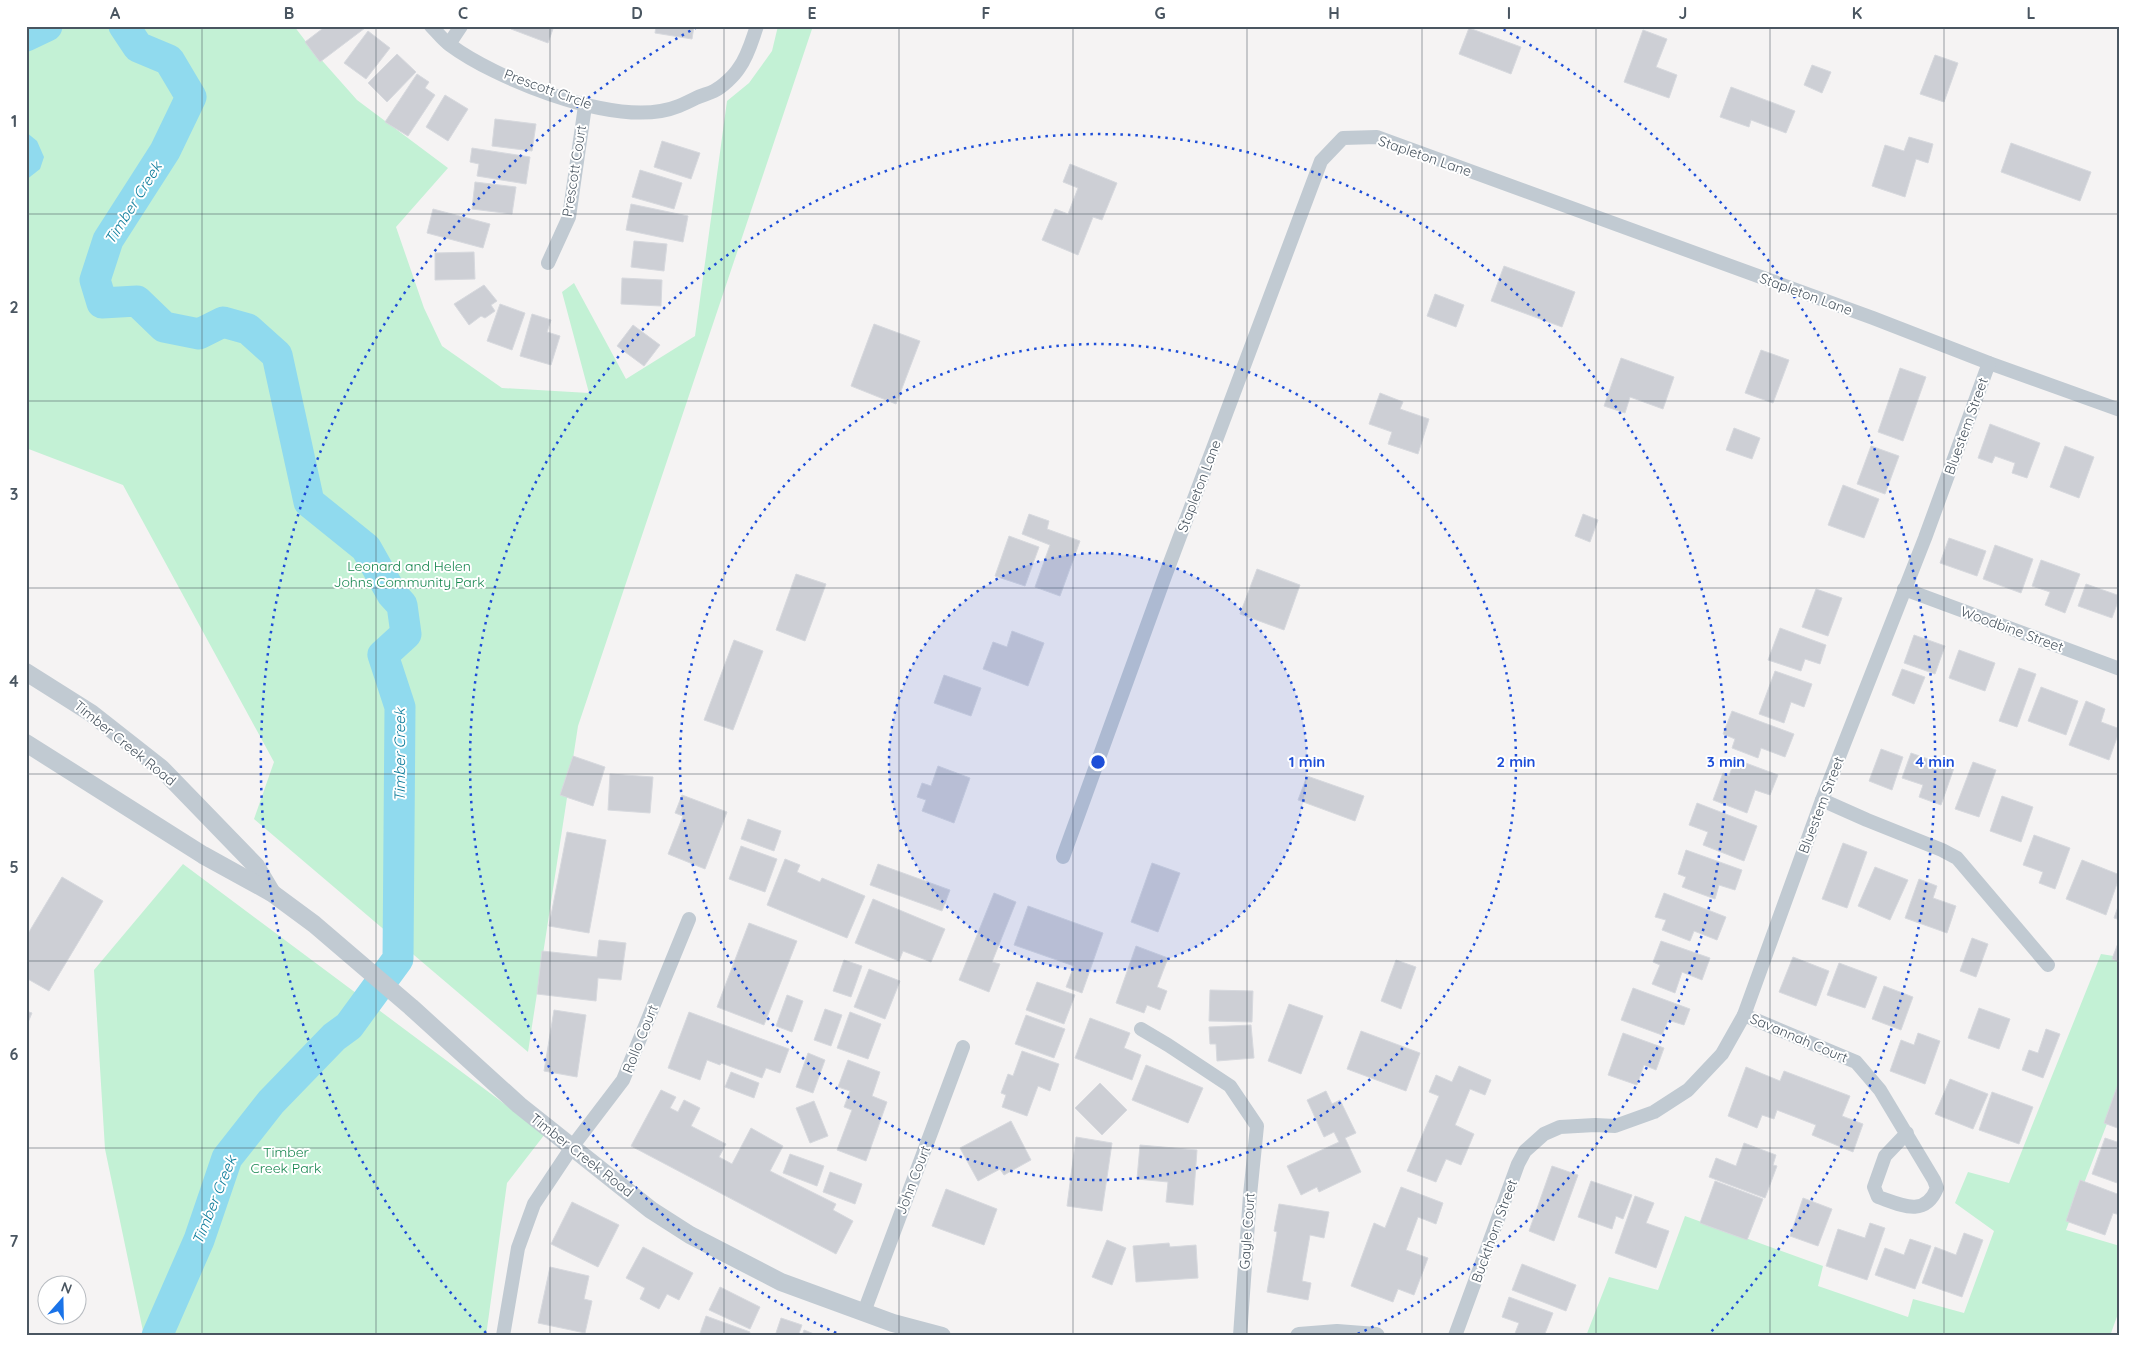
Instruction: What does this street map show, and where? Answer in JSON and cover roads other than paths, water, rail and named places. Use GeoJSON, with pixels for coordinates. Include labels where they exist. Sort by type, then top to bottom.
{"type":"FeatureCollection","features":[{"type":"Feature","properties":{"kind":"street","name":"Prescott Circle"},"geometry":{"type":"LineString","coordinates":[[431,26],[449,44],[470,58],[514,80],[585,106],[640,113],[661,112],[681,106],[697,97],[715,91],[739,69],[757,26]]}},
{"type":"Feature","properties":{"kind":"street"},"geometry":{"type":"LineString","coordinates":[[449,44],[461,26]]}},
{"type":"Feature","properties":{"kind":"street","name":"Prescott Court"},"geometry":{"type":"LineString","coordinates":[[548,263],[568,217],[585,106]]}},
{"type":"Feature","properties":{"kind":"street","name":"Stapleton Lane"},"geometry":{"type":"LineString","coordinates":[[1063,857],[1165,576],[1322,161],[1343,138],[1377,138],[1863,314],[1989,363],[2120,410]]}},
{"type":"Feature","properties":{"kind":"street","name":"Bluestem Street"},"geometry":{"type":"LineString","coordinates":[[1544,1134],[1560,1127],[1595,1124],[1615,1126],[1654,1112],[1688,1090],[1722,1054],[1744,1015],[1822,800],[1925,538],[1989,363]]}},
{"type":"Feature","properties":{"kind":"street","name":"Woodbine Street"},"geometry":{"type":"LineString","coordinates":[[1904,589],[2120,669]]}},
{"type":"Feature","properties":{"kind":"street","name":"Timber Creek Road"},"geometry":{"type":"LineString","coordinates":[[26,672],[91,713],[161,768],[256,866],[272,893]]}},
{"type":"Feature","properties":{"kind":"street","name":"Timber Creek Road"},"geometry":{"type":"LineString","coordinates":[[26,743],[202,855],[272,893],[314,924],[411,1007],[519,1105],[651,1210],[690,1235],[781,1282],[893,1323],[942,1336]]}},
{"type":"Feature","properties":{"kind":"street"},"geometry":{"type":"LineString","coordinates":[[1822,800],[1957,858],[2048,965]]}},
{"type":"Feature","properties":{"kind":"street","name":"Rollo Court"},"geometry":{"type":"LineString","coordinates":[[503,1336],[518,1248],[534,1204],[572,1147],[623,1080],[689,919]]}},
{"type":"Feature","properties":{"kind":"street","name":"Savannah Court"},"geometry":{"type":"LineString","coordinates":[[1744,1015],[1856,1062],[1880,1090],[1907,1133],[1937,1188],[1933,1197],[1925,1204],[1910,1208],[1878,1197],[1874,1188],[1885,1156],[1907,1133]]}},
{"type":"Feature","properties":{"kind":"street","name":"Gayle Court"},"geometry":{"type":"LineString","coordinates":[[1141,1029],[1230,1086],[1258,1126],[1250,1195],[1240,1336]]}},
{"type":"Feature","properties":{"kind":"street","name":"John Court"},"geometry":{"type":"LineString","coordinates":[[864,1312],[963,1047]]}},
{"type":"Feature","properties":{"kind":"street","name":"Buckthorn Street"},"geometry":{"type":"LineString","coordinates":[[1455,1336],[1518,1164],[1525,1151],[1544,1134]]}},
{"type":"Feature","properties":{"kind":"street"},"geometry":{"type":"LineString","coordinates":[[1299,1336],[1337,1333],[1376,1336]]}},
{"type":"Feature","properties":{"kind":"water"},"geometry":{"type":"Polygon","coordinates":[[[26,132],[37,141],[44,157],[40,169],[26,180],[26,132]]]}},
{"type":"Feature","properties":{"kind":"waterway","name":"Timber Creek"},"geometry":{"type":"LineString","coordinates":[[26,36],[47,26]]}},
{"type":"Feature","properties":{"kind":"waterway","name":"Timber Creek"},"geometry":{"type":"LineString","coordinates":[[124,26],[138,47],[169,60],[191,97],[165,151],[108,240],[95,280],[102,303],[137,301],[164,327],[199,334],[223,322],[248,329],[277,355],[309,502],[366,548],[392,594],[402,605],[406,634],[383,655],[400,707],[398,959],[349,1026],[334,1037],[271,1102],[227,1158],[199,1240],[157,1336]]}},
{"type":"Feature","properties":{"kind":"park label","name":"Leonard and Helen Johns Community Park"},"geometry":{"type":"Point","coordinates":[409,574]}},
{"type":"Feature","properties":{"kind":"park label","name":"Timber Creek Park"},"geometry":{"type":"Point","coordinates":[286,1160]}}]}
